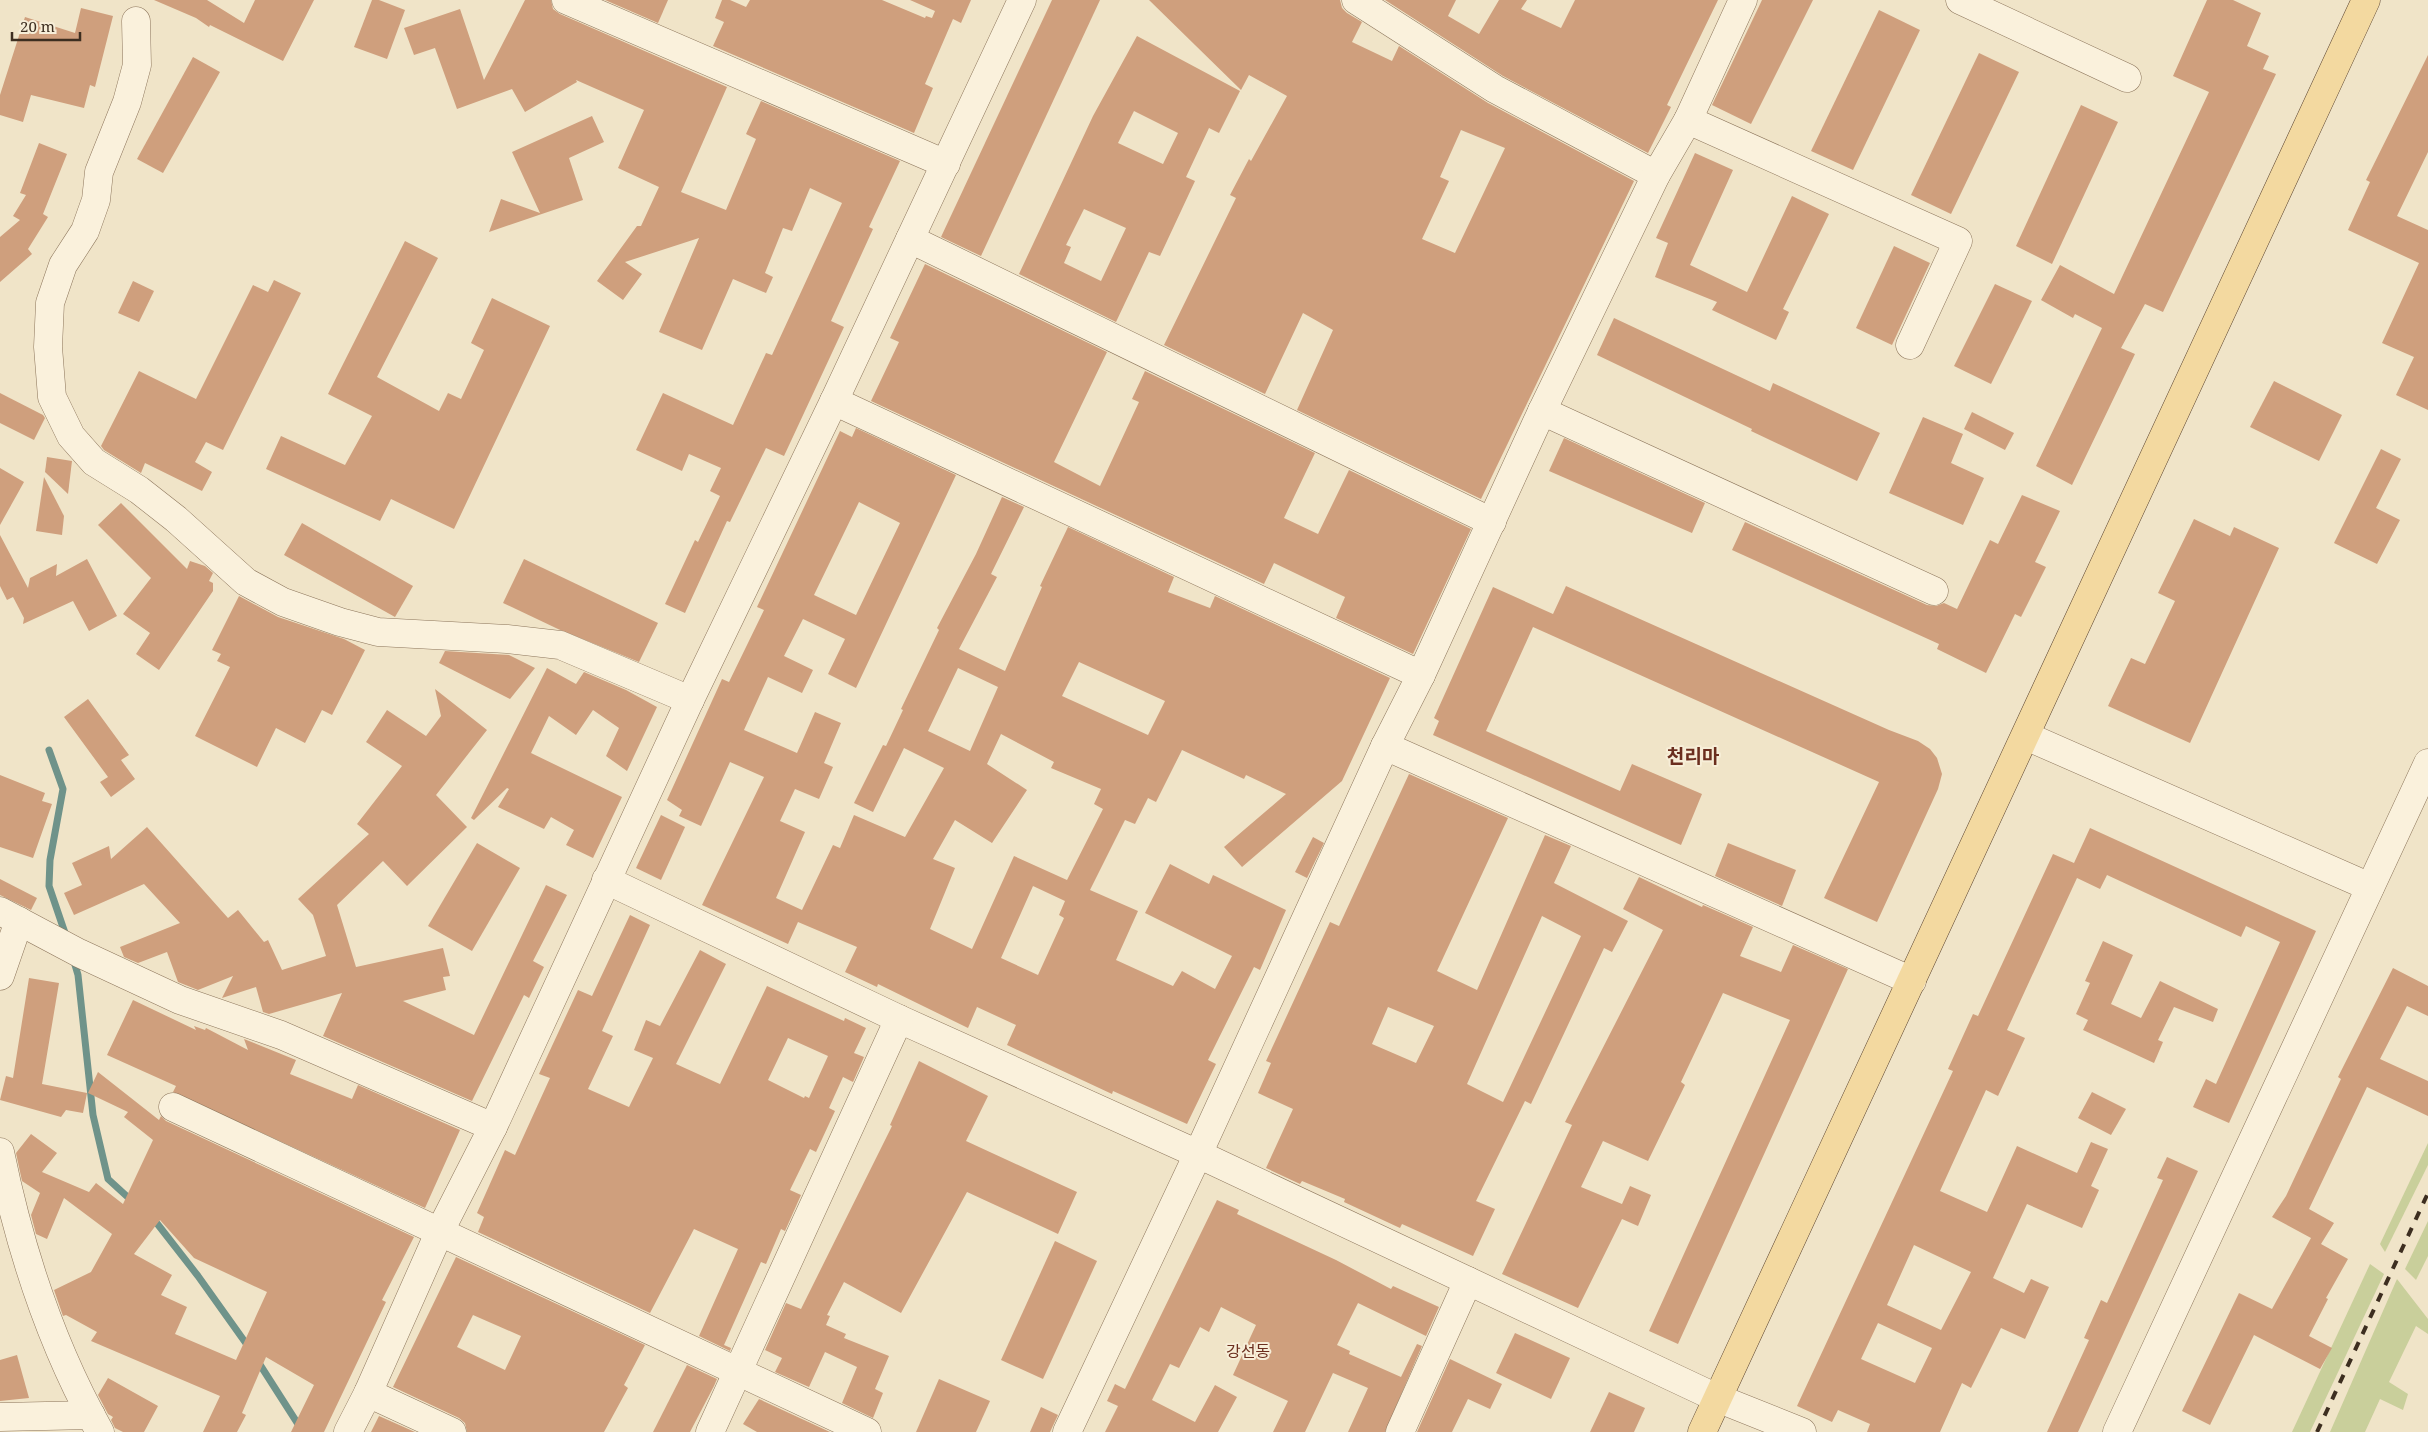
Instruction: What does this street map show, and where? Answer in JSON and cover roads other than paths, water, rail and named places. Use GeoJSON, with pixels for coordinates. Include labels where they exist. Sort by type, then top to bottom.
{"type":"FeatureCollection","features":[{"type":"Feature","properties":{"kind":"main road"},"geometry":{"type":"LineString","coordinates":[[1702,1432],[2366,0]]}},
{"type":"Feature","properties":{"kind":"street"},"geometry":{"type":"LineString","coordinates":[[566,0],[946,164]]}},
{"type":"Feature","properties":{"kind":"street"},"geometry":{"type":"LineString","coordinates":[[348,1432],[368,1393],[439,1233],[493,1127],[690,700],[834,401],[1022,0]]}},
{"type":"Feature","properties":{"kind":"street"},"geometry":{"type":"LineString","coordinates":[[1356,0],[1495,89],[1656,175]]}},
{"type":"Feature","properties":{"kind":"street"},"geometry":{"type":"LineString","coordinates":[[1066,1432],[1198,1154],[1385,746],[1421,675],[1542,411],[1656,175],[1688,120],[1743,0]]}},
{"type":"Feature","properties":{"kind":"street"},"geometry":{"type":"LineString","coordinates":[[1960,0],[2127,78]]}},
{"type":"Feature","properties":{"kind":"street"},"geometry":{"type":"LineString","coordinates":[[136,21],[136,65],[127,102],[99,172],[96,200],[86,230],[63,265],[50,303],[48,347],[52,397],[71,436],[94,462],[138,490],[176,519],[246,582],[283,602],[340,622],[378,632],[507,639],[560,645],[690,700]]}},
{"type":"Feature","properties":{"kind":"street"},"geometry":{"type":"LineString","coordinates":[[1688,120],[1958,241],[1910,345]]}},
{"type":"Feature","properties":{"kind":"street"},"geometry":{"type":"LineString","coordinates":[[910,239],[1492,522]]}},
{"type":"Feature","properties":{"kind":"street"},"geometry":{"type":"LineString","coordinates":[[834,401],[1421,675]]}},
{"type":"Feature","properties":{"kind":"street"},"geometry":{"type":"LineString","coordinates":[[1542,411],[1934,590]]}},
{"type":"Feature","properties":{"kind":"street"},"geometry":{"type":"LineString","coordinates":[[2026,736],[2370,887]]}},
{"type":"Feature","properties":{"kind":"street"},"geometry":{"type":"LineString","coordinates":[[1385,746],[1912,981]]}},
{"type":"Feature","properties":{"kind":"street"},"geometry":{"type":"LineString","coordinates":[[2118,1432],[2428,763]]}},
{"type":"Feature","properties":{"kind":"street"},"geometry":{"type":"LineString","coordinates":[[606,880],[899,1019],[1198,1154],[1717,1398],[1802,1432]]}},
{"type":"Feature","properties":{"kind":"street"},"geometry":{"type":"LineString","coordinates":[[0,976],[10,916],[78,953],[180,1000],[281,1035],[493,1127]]}},
{"type":"Feature","properties":{"kind":"street"},"geometry":{"type":"LineString","coordinates":[[710,1432],[899,1019]]}},
{"type":"Feature","properties":{"kind":"street"},"geometry":{"type":"LineString","coordinates":[[174,1107],[439,1233],[867,1432]]}},
{"type":"Feature","properties":{"kind":"street"},"geometry":{"type":"LineString","coordinates":[[0,1152],[10,1204],[39,1301],[95,1424],[0,1417]]}},
{"type":"Feature","properties":{"kind":"street"},"geometry":{"type":"LineString","coordinates":[[1400,1432],[1468,1281]]}},
{"type":"Feature","properties":{"kind":"street"},"geometry":{"type":"LineString","coordinates":[[368,1393],[452,1432]]}},
{"type":"Feature","properties":{"kind":"waterway"},"geometry":{"type":"LineString","coordinates":[[49,750],[63,789],[50,860],[49,886],[66,936]]}},
{"type":"Feature","properties":{"kind":"waterway"},"geometry":{"type":"LineString","coordinates":[[73,958],[78,975],[93,1115],[108,1179],[132,1201]]}},
{"type":"Feature","properties":{"kind":"waterway"},"geometry":{"type":"LineString","coordinates":[[152,1217],[198,1276],[250,1349]]}},
{"type":"Feature","properties":{"kind":"waterway"},"geometry":{"type":"LineString","coordinates":[[257,1360],[303,1432]]}},
{"type":"Feature","properties":{"kind":"railway"},"geometry":{"type":"LineString","coordinates":[[2317,1432],[2428,1193]]}},
{"type":"Feature","properties":{"kind":"district","name":"천리마"},"geometry":{"type":"Point","coordinates":[1693,756]}},
{"type":"Feature","properties":{"kind":"district","name":"강선동"},"geometry":{"type":"Point","coordinates":[1248,1351]}}]}
